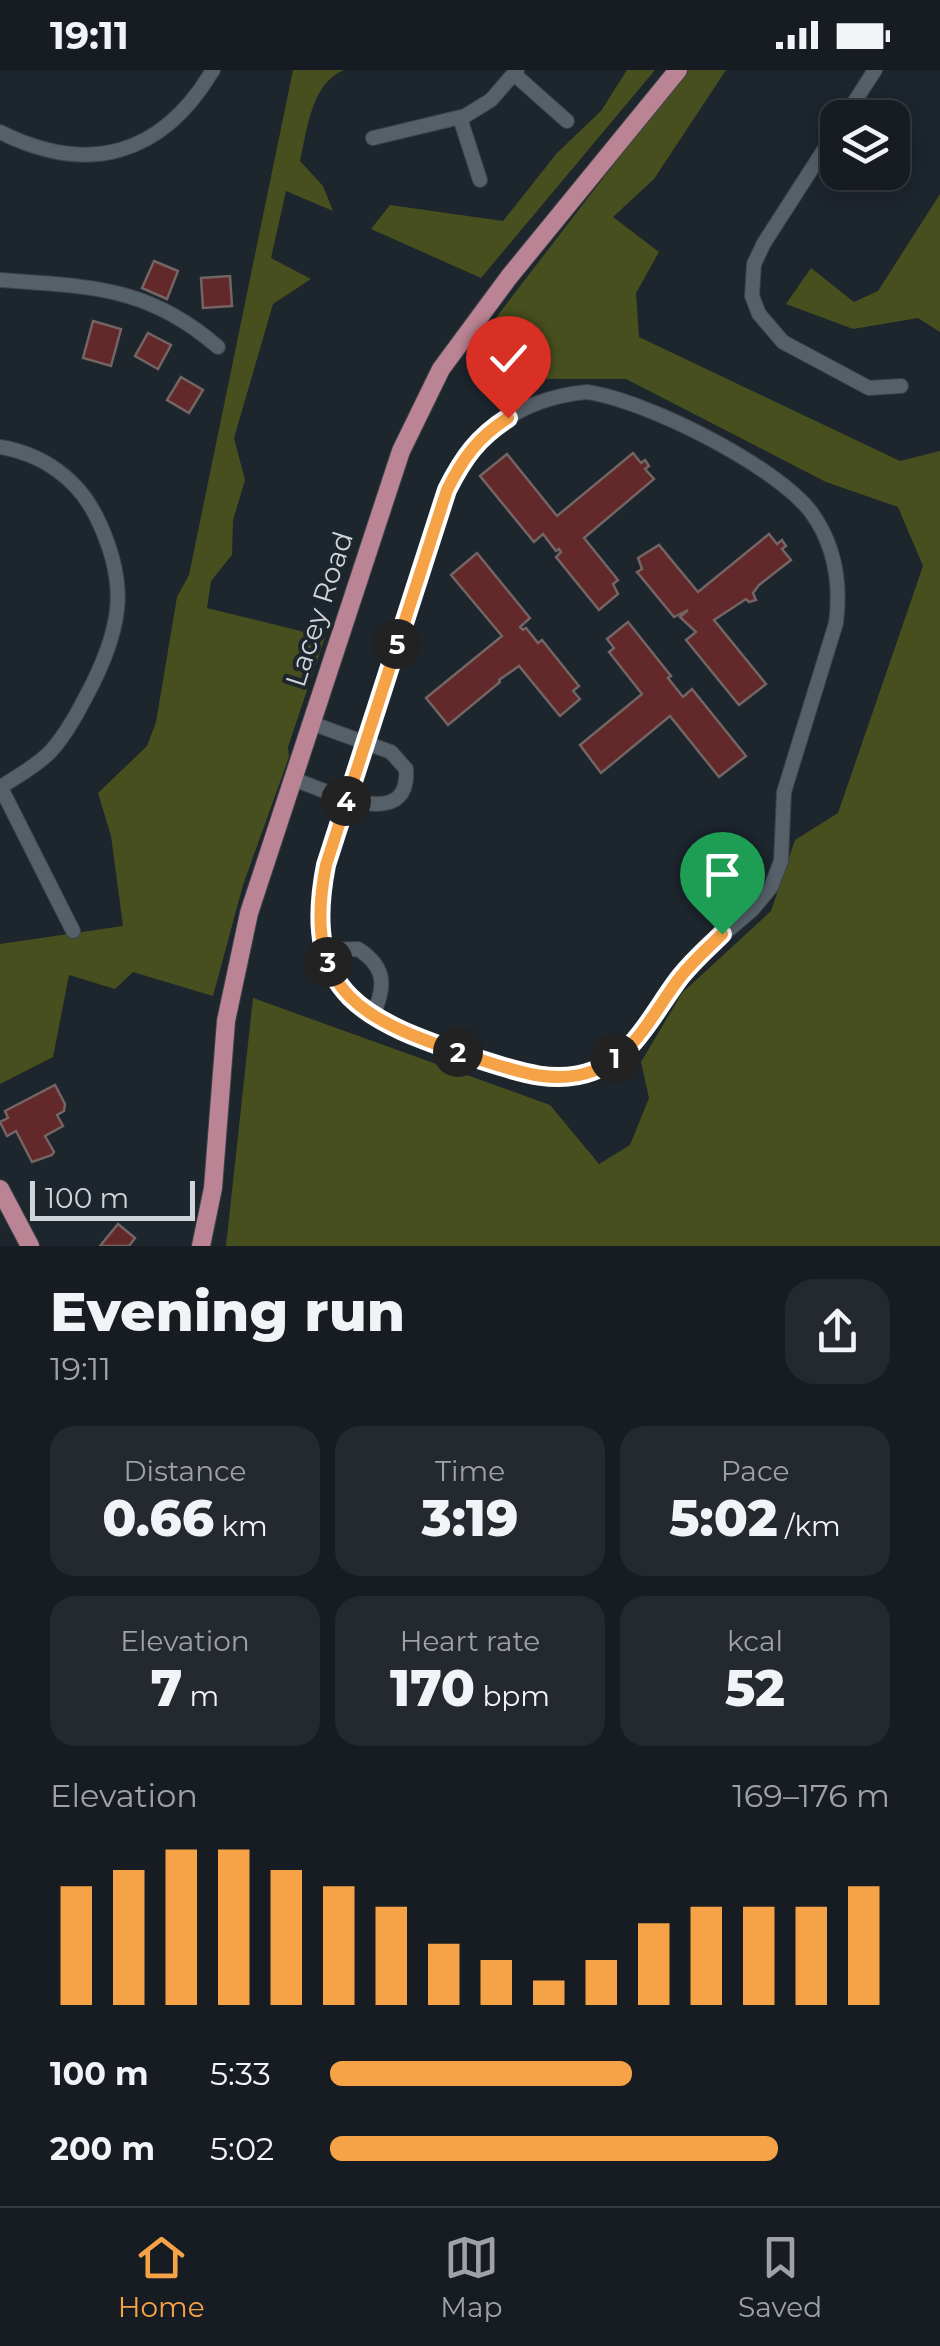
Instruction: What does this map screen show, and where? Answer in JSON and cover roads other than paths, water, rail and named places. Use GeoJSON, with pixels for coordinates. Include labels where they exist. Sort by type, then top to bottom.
{"type":"FeatureCollection","features":[{"type":"Feature","properties":{"kind":"main road","name":"Lacey Road"},"geometry":{"type":"LineString","coordinates":[[201,1246],[212,1188],[226,1021],[248,913],[401,451],[441,369],[509,277],[678,70]]}},
{"type":"Feature","properties":{"kind":"main road"},"geometry":{"type":"LineString","coordinates":[[0,1188],[30,1246]]}},
{"type":"Feature","properties":{"kind":"street"},"geometry":{"type":"LineString","coordinates":[[0,132],[58,154],[91,155],[116,150],[167,125],[192,102],[213,70]]}},
{"type":"Feature","properties":{"kind":"street"},"geometry":{"type":"LineString","coordinates":[[856,100],[875,70]]}},
{"type":"Feature","properties":{"kind":"street"},"geometry":{"type":"LineString","coordinates":[[374,138],[460,118],[491,100],[516,72],[568,121]]}},
{"type":"Feature","properties":{"kind":"street"},"geometry":{"type":"LineString","coordinates":[[460,118],[480,180]]}},
{"type":"Feature","properties":{"kind":"street"},"geometry":{"type":"LineString","coordinates":[[820,156],[764,242],[754,264],[752,296],[759,314],[783,342],[870,388],[901,386]]}},
{"type":"Feature","properties":{"kind":"street"},"geometry":{"type":"LineString","coordinates":[[0,280],[71,285],[138,298],[189,322],[218,347]]}},
{"type":"Feature","properties":{"kind":"street"},"geometry":{"type":"LineString","coordinates":[[587,392],[615,396],[681,425],[748,462],[789,492],[810,512],[830,549],[839,584],[836,623],[784,792],[778,874],[762,900],[705,950],[678,980],[634,1044],[592,1072],[564,1079],[548,1078],[443,1047],[399,1032],[372,1017],[342,988],[323,950],[319,900],[326,865],[365,743],[447,490],[462,459],[492,429],[529,406],[587,392]]}},
{"type":"Feature","properties":{"kind":"street"},"geometry":{"type":"LineString","coordinates":[[0,447],[32,454],[81,491],[112,554],[119,604],[114,638],[70,725],[50,751],[0,786],[74,931]]}},
{"type":"Feature","properties":{"kind":"street"},"geometry":{"type":"LineString","coordinates":[[293,778],[380,806],[396,799],[404,787],[406,769],[400,758],[311,723]]}},
{"type":"Feature","properties":{"kind":"street"},"geometry":{"type":"LineString","coordinates":[[323,950],[358,949],[380,974],[382,995],[372,1017]]}}]}
